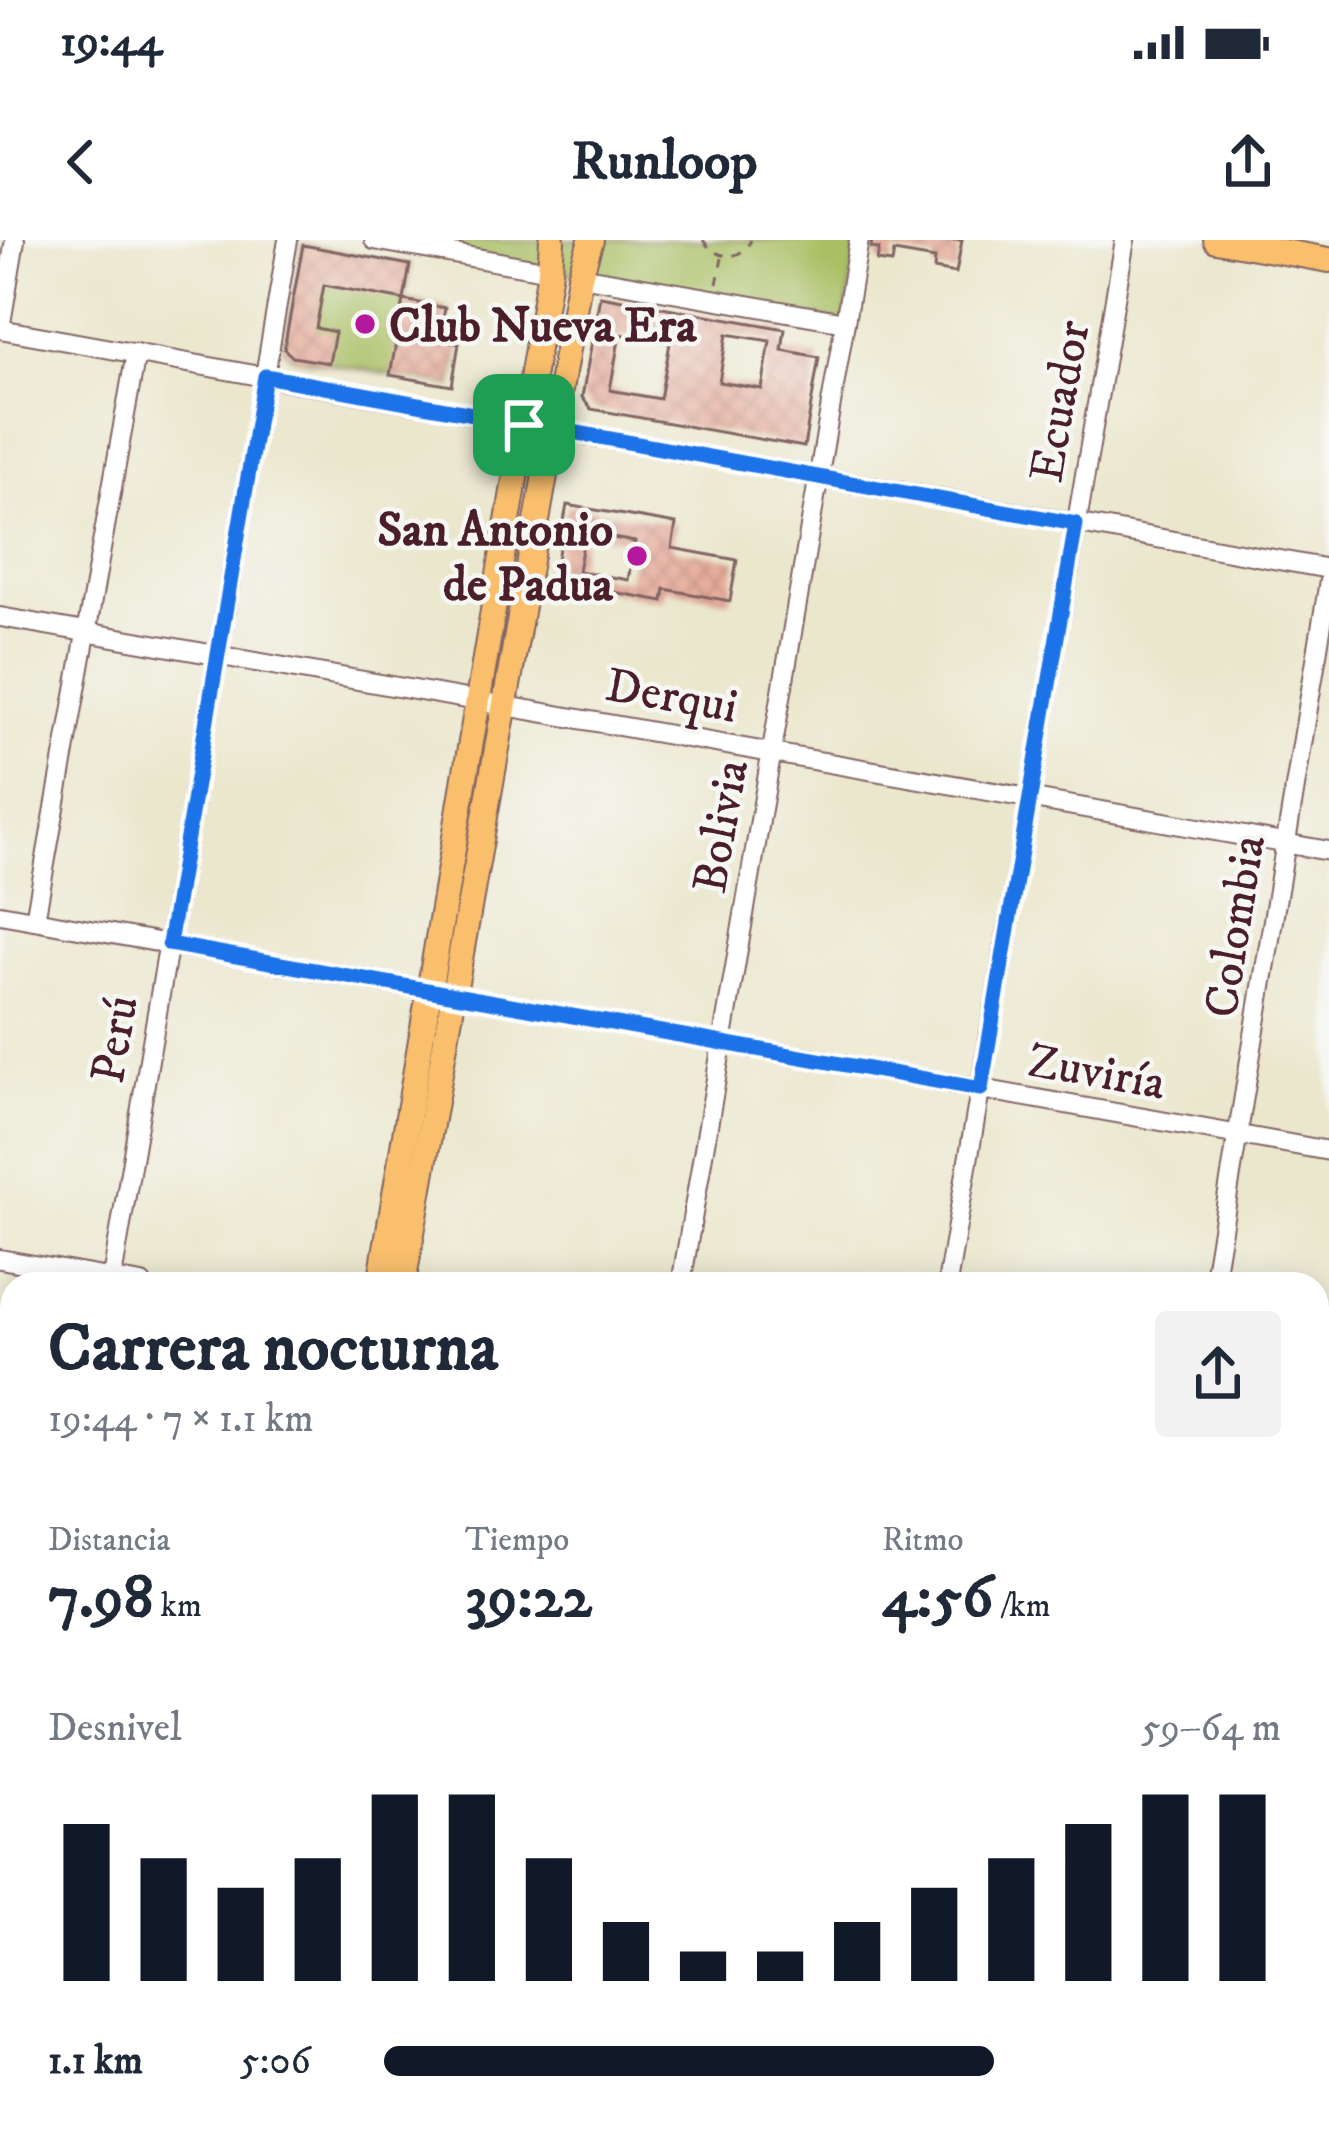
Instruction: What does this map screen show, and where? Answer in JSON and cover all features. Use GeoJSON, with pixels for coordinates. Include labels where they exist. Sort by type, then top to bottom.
{"type":"FeatureCollection","features":[{"type":"Feature","properties":{"kind":"main road"},"geometry":{"type":"LineString","coordinates":[[405,1272],[478,700],[552,240]]}},
{"type":"Feature","properties":{"kind":"main road"},"geometry":{"type":"LineString","coordinates":[[383,1272],[505,704],[580,276],[591,240]]}},
{"type":"Feature","properties":{"kind":"main road"},"geometry":{"type":"LineString","coordinates":[[1216,240],[1329,260]]}},
{"type":"Feature","properties":{"kind":"street"},"geometry":{"type":"LineString","coordinates":[[15,240],[0,329],[1329,568]]}},
{"type":"Feature","properties":{"kind":"street","name":"Perú"},"geometry":{"type":"LineString","coordinates":[[113,1272],[288,240]]}},
{"type":"Feature","properties":{"kind":"street"},"geometry":{"type":"LineString","coordinates":[[374,240],[550,271]]}},
{"type":"Feature","properties":{"kind":"street","name":"Bolivia"},"geometry":{"type":"LineString","coordinates":[[683,1272],[859,240]]}},
{"type":"Feature","properties":{"kind":"street","name":"Ecuador"},"geometry":{"type":"LineString","coordinates":[[949,1272],[1125,240]]}},
{"type":"Feature","properties":{"kind":"street"},"geometry":{"type":"LineString","coordinates":[[580,276],[845,322]]}},
{"type":"Feature","properties":{"kind":"street"},"geometry":{"type":"LineString","coordinates":[[34,920],[136,353]]}},
{"type":"Feature","properties":{"kind":"street","name":"Colombia"},"geometry":{"type":"LineString","coordinates":[[1215,1272],[1329,581]]}},
{"type":"Feature","properties":{"kind":"street","name":"Derqui"},"geometry":{"type":"LineString","coordinates":[[0,617],[1329,851]]}},
{"type":"Feature","properties":{"kind":"street","name":"Zuviría"},"geometry":{"type":"LineString","coordinates":[[0,914],[1329,1151]]}},
{"type":"Feature","properties":{"kind":"street"},"geometry":{"type":"LineString","coordinates":[[0,1259],[66,1272]]}},
{"type":"Feature","properties":{"kind":"path"},"geometry":{"type":"LineString","coordinates":[[703,240],[722,256],[736,255],[751,240]]}},
{"type":"Feature","properties":{"kind":"path"},"geometry":{"type":"LineString","coordinates":[[714,299],[722,256]]}},
{"type":"Feature","properties":{"kind":"green space"},"geometry":{"type":"Polygon","coordinates":[[[374,240],[859,240],[845,322],[374,240]]]}},
{"type":"Feature","properties":{"kind":"green space","name":"Club Nueva Era"},"geometry":{"type":"Polygon","coordinates":[[[303,245],[410,265],[404,300],[445,308],[439,339],[459,343],[452,386],[293,357],[284,349],[303,245]]]}},
{"type":"Feature","properties":{"kind":"building"},"geometry":{"type":"Polygon","coordinates":[[[872,240],[962,240],[956,273],[934,269],[935,259],[894,252],[892,263],[877,261],[879,249],[871,248],[872,240]]]}},
{"type":"Feature","properties":{"kind":"building"},"geometry":{"type":"Polygon","coordinates":[[[303,245],[410,265],[404,300],[324,285],[316,328],[335,332],[329,363],[293,357],[284,349],[303,245]]]}},
{"type":"Feature","properties":{"kind":"building"},"geometry":{"type":"Polygon","coordinates":[[[600,296],[785,329],[782,350],[819,357],[804,447],[591,409],[582,397],[600,296]],[[620,334],[610,390],[660,399],[670,343],[620,334]],[[727,334],[719,382],[762,389],[770,341],[727,334]]]}},
{"type":"Feature","properties":{"kind":"building"},"geometry":{"type":"Polygon","coordinates":[[[404,300],[445,308],[439,339],[459,343],[452,386],[390,375],[404,300]]]}},
{"type":"Feature","properties":{"kind":"building","name":"San Antonio de Padua"},"geometry":{"type":"Polygon","coordinates":[[[567,505],[676,524],[672,548],[737,560],[730,601],[665,589],[663,601],[553,581],[567,505]],[[585,533],[578,571],[628,580],[635,542],[585,533]]]}},
{"type":"Feature","properties":{"kind":"place","name":"Club Nueva Era"},"geometry":{"type":"Point","coordinates":[365,324]}},
{"type":"Feature","properties":{"kind":"place","name":"San Antonio de Padua"},"geometry":{"type":"Point","coordinates":[637,556]}},
{"type":"Feature","properties":{"kind":"route"},"geometry":{"type":"LineString","coordinates":[[265,376],[524,425],[1076,524],[981,1089],[169,944],[265,376]]}}]}
